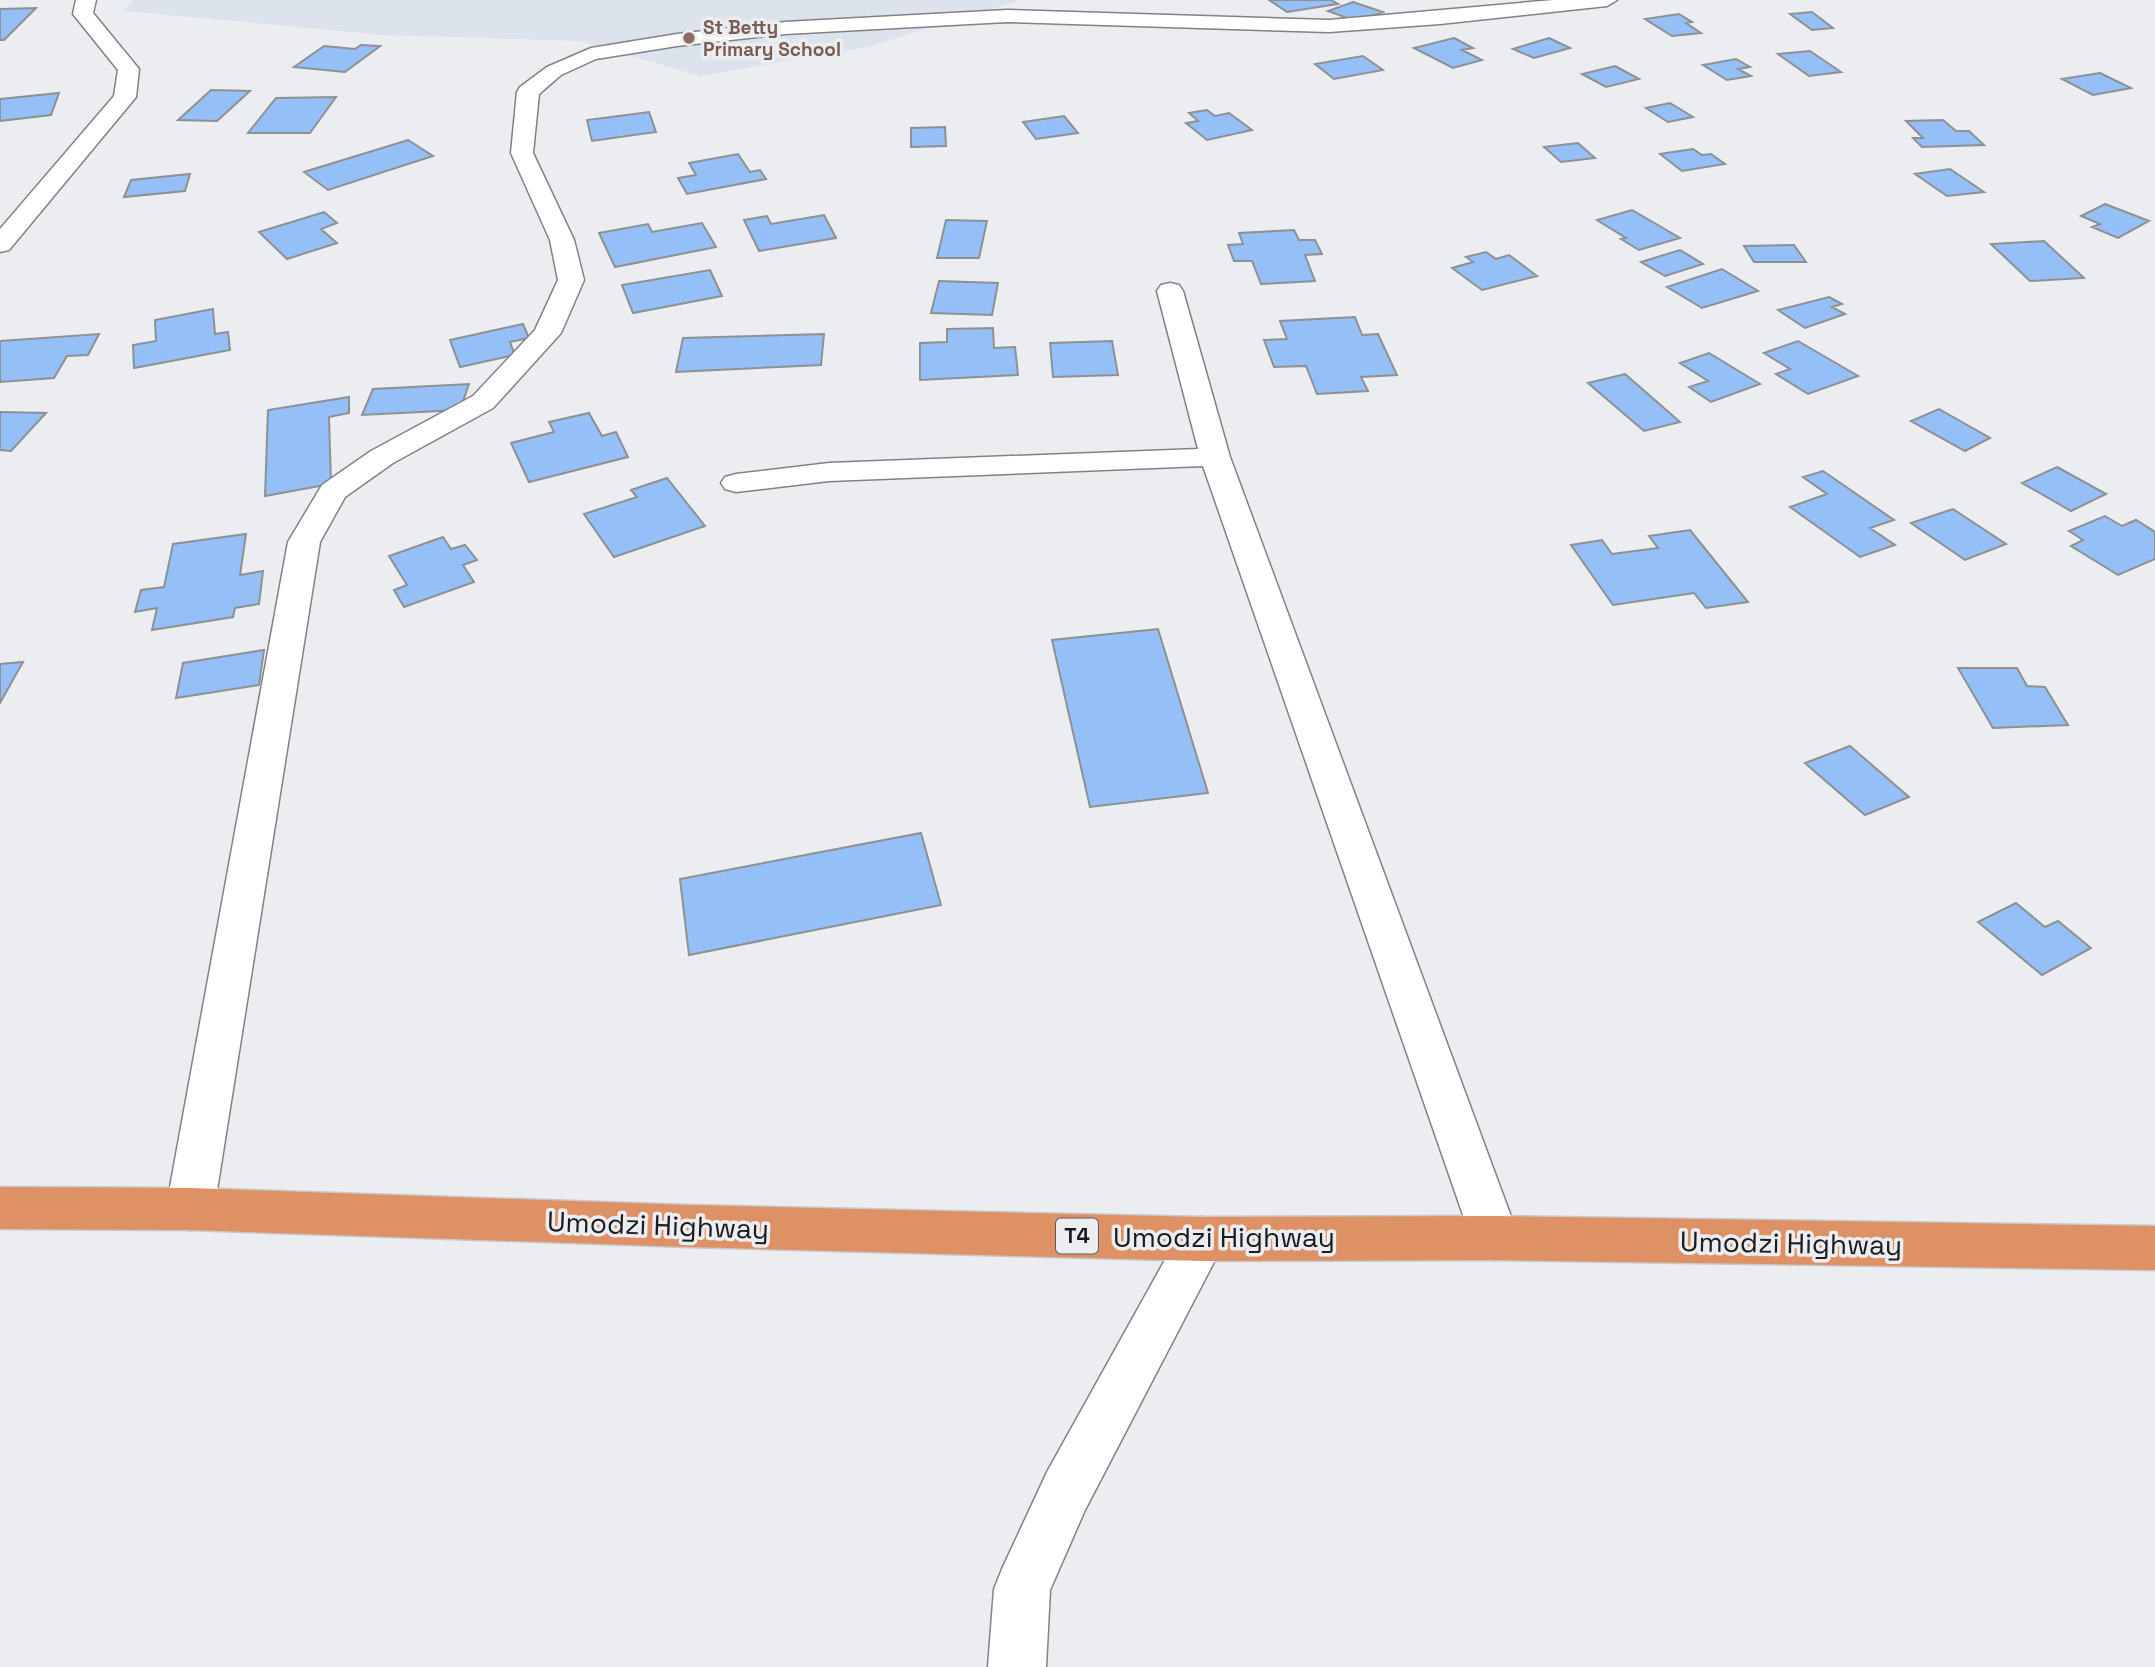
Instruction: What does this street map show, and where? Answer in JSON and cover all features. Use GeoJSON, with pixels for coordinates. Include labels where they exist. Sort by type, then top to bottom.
{"type":"FeatureCollection","features":[{"type":"Feature","properties":{"kind":"highway","name":"Umodzi Highway"},"geometry":{"type":"LineString","coordinates":[[0,1208],[191,1209],[688,1226],[1202,1239],[1496,1238],[2155,1248]]}},
{"type":"Feature","properties":{"kind":"street"},"geometry":{"type":"LineString","coordinates":[[0,245],[125,97],[128,69],[83,14],[86,0]]}},
{"type":"Feature","properties":{"kind":"street"},"geometry":{"type":"LineString","coordinates":[[1007,16],[1116,0]]}},
{"type":"Feature","properties":{"kind":"street"},"geometry":{"type":"LineString","coordinates":[[191,1209],[304,542],[333,491],[382,457],[483,402],[547,333],[571,280],[562,240],[522,153],[527,92],[554,71],[592,54],[665,42],[785,28],[1007,16],[1329,26],[1440,18],[1607,0]]}},
{"type":"Feature","properties":{"kind":"street"},"geometry":{"type":"LineString","coordinates":[[1170,291],[1215,457],[1496,1238]]}},
{"type":"Feature","properties":{"kind":"street"},"geometry":{"type":"LineString","coordinates":[[736,483],[829,472],[1215,457]]}},
{"type":"Feature","properties":{"kind":"street"},"geometry":{"type":"LineString","coordinates":[[1017,1667],[1022,1589],[1066,1491],[1202,1239]]}},
{"type":"Feature","properties":{"kind":"shaded area","name":"St Betty Primary School"},"geometry":{"type":"Polygon","coordinates":[[[133,0],[1021,0],[867,47],[700,76],[579,41],[383,35],[123,11],[133,0]]]}},
{"type":"Feature","properties":{"kind":"building"},"geometry":{"type":"Polygon","coordinates":[[[1269,0],[1331,0],[1338,4],[1287,12],[1269,0]]]}},
{"type":"Feature","properties":{"kind":"building"},"geometry":{"type":"Polygon","coordinates":[[[1353,2],[1383,12],[1358,22],[1328,11],[1353,2]]]}},
{"type":"Feature","properties":{"kind":"building"},"geometry":{"type":"Polygon","coordinates":[[[36,8],[4,40],[0,40],[0,9],[36,8]]]}},
{"type":"Feature","properties":{"kind":"building"},"geometry":{"type":"Polygon","coordinates":[[[1812,12],[1833,28],[1812,30],[1790,14],[1812,12]]]}},
{"type":"Feature","properties":{"kind":"building"},"geometry":{"type":"Polygon","coordinates":[[[1679,14],[1692,22],[1686,23],[1701,33],[1672,36],[1645,19],[1679,14]]]}},
{"type":"Feature","properties":{"kind":"building"},"geometry":{"type":"Polygon","coordinates":[[[1454,38],[1473,48],[1462,50],[1482,60],[1453,68],[1414,48],[1454,38]]]}},
{"type":"Feature","properties":{"kind":"building"},"geometry":{"type":"Polygon","coordinates":[[[1549,38],[1570,48],[1534,58],[1513,49],[1549,38]]]}},
{"type":"Feature","properties":{"kind":"building"},"geometry":{"type":"Polygon","coordinates":[[[361,45],[380,46],[345,72],[294,67],[324,46],[355,49],[361,45]]]}},
{"type":"Feature","properties":{"kind":"building"},"geometry":{"type":"Polygon","coordinates":[[[1810,51],[1841,72],[1809,76],[1778,54],[1810,51]]]}},
{"type":"Feature","properties":{"kind":"building"},"geometry":{"type":"Polygon","coordinates":[[[1363,56],[1383,70],[1334,79],[1315,64],[1363,56]]]}},
{"type":"Feature","properties":{"kind":"building"},"geometry":{"type":"Polygon","coordinates":[[[1736,59],[1750,67],[1738,69],[1751,76],[1727,80],[1703,65],[1736,59]]]}},
{"type":"Feature","properties":{"kind":"building"},"geometry":{"type":"Polygon","coordinates":[[[1615,66],[1639,79],[1606,87],[1582,74],[1615,66]]]}},
{"type":"Feature","properties":{"kind":"building"},"geometry":{"type":"Polygon","coordinates":[[[2100,73],[2131,88],[2093,95],[2062,79],[2100,73]]]}},
{"type":"Feature","properties":{"kind":"building"},"geometry":{"type":"Polygon","coordinates":[[[211,90],[250,91],[217,121],[178,120],[211,90]]]}},
{"type":"Feature","properties":{"kind":"building"},"geometry":{"type":"Polygon","coordinates":[[[59,93],[51,115],[0,121],[0,99],[59,93]]]}},
{"type":"Feature","properties":{"kind":"building"},"geometry":{"type":"Polygon","coordinates":[[[336,97],[310,133],[248,133],[276,98],[336,97]]]}},
{"type":"Feature","properties":{"kind":"building"},"geometry":{"type":"Polygon","coordinates":[[[1670,103],[1693,117],[1668,122],[1646,108],[1670,103]]]}},
{"type":"Feature","properties":{"kind":"building"},"geometry":{"type":"Polygon","coordinates":[[[1207,110],[1215,116],[1229,113],[1252,130],[1207,140],[1186,123],[1198,121],[1189,113],[1207,110]]]}},
{"type":"Feature","properties":{"kind":"building"},"geometry":{"type":"Polygon","coordinates":[[[649,112],[656,132],[592,141],[587,120],[649,112]]]}},
{"type":"Feature","properties":{"kind":"building"},"geometry":{"type":"Polygon","coordinates":[[[1064,116],[1078,133],[1036,139],[1023,122],[1064,116]]]}},
{"type":"Feature","properties":{"kind":"building"},"geometry":{"type":"Polygon","coordinates":[[[1943,120],[1956,131],[1969,131],[1984,145],[1922,147],[1913,138],[1923,138],[1906,121],[1943,120]]]}},
{"type":"Feature","properties":{"kind":"building"},"geometry":{"type":"Polygon","coordinates":[[[945,127],[946,146],[911,147],[911,128],[945,127]]]}},
{"type":"Feature","properties":{"kind":"building"},"geometry":{"type":"Polygon","coordinates":[[[408,140],[433,156],[328,190],[304,172],[408,140]]]}},
{"type":"Feature","properties":{"kind":"building"},"geometry":{"type":"Polygon","coordinates":[[[1578,143],[1595,158],[1561,162],[1544,147],[1578,143]]]}},
{"type":"Feature","properties":{"kind":"building"},"geometry":{"type":"Polygon","coordinates":[[[1693,149],[1702,155],[1711,154],[1725,164],[1682,171],[1660,154],[1693,149]]]}},
{"type":"Feature","properties":{"kind":"building"},"geometry":{"type":"Polygon","coordinates":[[[738,154],[750,172],[760,170],[766,179],[687,194],[678,178],[696,175],[689,163],[738,154]]]}},
{"type":"Feature","properties":{"kind":"building"},"geometry":{"type":"Polygon","coordinates":[[[1950,169],[1984,192],[1947,196],[1915,174],[1950,169]]]}},
{"type":"Feature","properties":{"kind":"building"},"geometry":{"type":"Polygon","coordinates":[[[190,174],[185,191],[124,197],[131,180],[190,174]]]}},
{"type":"Feature","properties":{"kind":"building"},"geometry":{"type":"Polygon","coordinates":[[[2105,204],[2149,221],[2118,238],[2092,227],[2100,224],[2081,216],[2105,204]]]}},
{"type":"Feature","properties":{"kind":"building"},"geometry":{"type":"Polygon","coordinates":[[[1632,210],[1680,238],[1639,250],[1621,239],[1626,238],[1597,220],[1632,210]]]}},
{"type":"Feature","properties":{"kind":"building"},"geometry":{"type":"Polygon","coordinates":[[[324,212],[337,223],[321,229],[337,243],[287,259],[259,232],[324,212]]]}},
{"type":"Feature","properties":{"kind":"building"},"geometry":{"type":"Polygon","coordinates":[[[824,215],[836,238],[759,251],[744,220],[767,216],[771,224],[824,215]]]}},
{"type":"Feature","properties":{"kind":"building"},"geometry":{"type":"Polygon","coordinates":[[[946,220],[987,221],[979,258],[937,258],[946,220]]]}},
{"type":"Feature","properties":{"kind":"building"},"geometry":{"type":"Polygon","coordinates":[[[702,223],[716,247],[615,267],[599,233],[648,224],[652,232],[702,223]]]}},
{"type":"Feature","properties":{"kind":"building"},"geometry":{"type":"Polygon","coordinates":[[[1294,230],[1299,240],[1315,240],[1322,254],[1305,255],[1315,281],[1261,284],[1252,261],[1234,261],[1228,245],[1243,244],[1239,233],[1294,230]]]}},
{"type":"Feature","properties":{"kind":"building"},"geometry":{"type":"Polygon","coordinates":[[[2044,241],[2084,278],[2030,281],[1991,244],[2044,241]]]}},
{"type":"Feature","properties":{"kind":"building"},"geometry":{"type":"Polygon","coordinates":[[[1794,245],[1806,262],[1754,262],[1744,246],[1794,245]]]}},
{"type":"Feature","properties":{"kind":"building"},"geometry":{"type":"Polygon","coordinates":[[[1680,250],[1703,264],[1665,276],[1641,262],[1680,250]]]}},
{"type":"Feature","properties":{"kind":"building"},"geometry":{"type":"Polygon","coordinates":[[[1486,252],[1496,259],[1509,255],[1537,276],[1482,290],[1452,268],[1473,262],[1466,257],[1486,252]]]}},
{"type":"Feature","properties":{"kind":"building"},"geometry":{"type":"Polygon","coordinates":[[[1722,269],[1758,291],[1702,308],[1667,287],[1722,269]]]}},
{"type":"Feature","properties":{"kind":"building"},"geometry":{"type":"Polygon","coordinates":[[[710,270],[722,296],[633,313],[622,285],[710,270]]]}},
{"type":"Feature","properties":{"kind":"building"},"geometry":{"type":"Polygon","coordinates":[[[939,281],[998,283],[992,315],[931,313],[939,281]]]}},
{"type":"Feature","properties":{"kind":"building"},"geometry":{"type":"Polygon","coordinates":[[[1829,297],[1842,304],[1832,307],[1845,314],[1805,328],[1778,310],[1829,297]]]}},
{"type":"Feature","properties":{"kind":"building"},"geometry":{"type":"Polygon","coordinates":[[[213,309],[215,334],[228,332],[230,350],[134,368],[133,345],[156,341],[155,320],[213,309]]]}},
{"type":"Feature","properties":{"kind":"building"},"geometry":{"type":"Polygon","coordinates":[[[1355,317],[1362,335],[1378,334],[1397,375],[1361,377],[1368,391],[1317,394],[1306,366],[1274,367],[1264,340],[1287,339],[1280,321],[1355,317]]]}},
{"type":"Feature","properties":{"kind":"building"},"geometry":{"type":"Polygon","coordinates":[[[523,324],[529,338],[510,342],[515,355],[460,367],[450,340],[523,324]]]}},
{"type":"Feature","properties":{"kind":"building"},"geometry":{"type":"Polygon","coordinates":[[[993,328],[994,348],[1015,347],[1018,375],[920,380],[920,343],[947,342],[947,329],[993,328]]]}},
{"type":"Feature","properties":{"kind":"building"},"geometry":{"type":"Polygon","coordinates":[[[99,334],[88,355],[67,356],[54,378],[0,382],[0,341],[99,334]]]}},
{"type":"Feature","properties":{"kind":"building"},"geometry":{"type":"Polygon","coordinates":[[[824,334],[821,365],[676,372],[683,338],[824,334]]]}},
{"type":"Feature","properties":{"kind":"building"},"geometry":{"type":"Polygon","coordinates":[[[1112,341],[1118,375],[1053,377],[1050,343],[1112,341]]]}},
{"type":"Feature","properties":{"kind":"building"},"geometry":{"type":"Polygon","coordinates":[[[1798,341],[1858,376],[1808,394],[1776,374],[1790,369],[1764,353],[1798,341]]]}},
{"type":"Feature","properties":{"kind":"building"},"geometry":{"type":"Polygon","coordinates":[[[1709,353],[1760,384],[1711,402],[1689,387],[1708,381],[1680,363],[1709,353]]]}},
{"type":"Feature","properties":{"kind":"building"},"geometry":{"type":"Polygon","coordinates":[[[1625,374],[1680,422],[1644,431],[1588,383],[1625,374]]]}},
{"type":"Feature","properties":{"kind":"building"},"geometry":{"type":"Polygon","coordinates":[[[469,384],[460,410],[362,415],[373,389],[469,384]]]}},
{"type":"Feature","properties":{"kind":"building"},"geometry":{"type":"Polygon","coordinates":[[[349,397],[349,413],[329,417],[331,484],[265,496],[268,410],[349,397]]]}},
{"type":"Feature","properties":{"kind":"building"},"geometry":{"type":"Polygon","coordinates":[[[1939,409],[1990,438],[1965,451],[1911,421],[1939,409]]]}},
{"type":"Feature","properties":{"kind":"building"},"geometry":{"type":"Polygon","coordinates":[[[0,412],[46,413],[11,451],[0,450],[0,412]]]}},
{"type":"Feature","properties":{"kind":"building"},"geometry":{"type":"Polygon","coordinates":[[[589,413],[602,436],[616,432],[628,457],[529,482],[511,443],[554,432],[549,422],[589,413]]]}},
{"type":"Feature","properties":{"kind":"building"},"geometry":{"type":"Polygon","coordinates":[[[2057,467],[2106,494],[2071,511],[2022,483],[2057,467]]]}},
{"type":"Feature","properties":{"kind":"building"},"geometry":{"type":"Polygon","coordinates":[[[1823,471],[1894,520],[1870,528],[1895,545],[1860,557],[1790,507],[1827,494],[1803,477],[1823,471]]]}},
{"type":"Feature","properties":{"kind":"building"},"geometry":{"type":"Polygon","coordinates":[[[667,478],[705,526],[614,557],[584,514],[637,497],[631,490],[667,478]]]}},
{"type":"Feature","properties":{"kind":"building"},"geometry":{"type":"Polygon","coordinates":[[[1953,509],[2006,544],[1965,560],[1911,523],[1953,509]]]}},
{"type":"Feature","properties":{"kind":"building"},"geometry":{"type":"Polygon","coordinates":[[[2105,516],[2122,526],[2136,520],[2155,532],[2155,559],[2118,575],[2071,546],[2083,540],[2069,531],[2105,516]]]}},
{"type":"Feature","properties":{"kind":"building"},"geometry":{"type":"Polygon","coordinates":[[[1690,530],[1748,602],[1706,608],[1694,593],[1613,605],[1571,545],[1602,540],[1612,554],[1658,548],[1649,536],[1690,530]]]}},
{"type":"Feature","properties":{"kind":"building"},"geometry":{"type":"Polygon","coordinates":[[[246,534],[240,575],[263,571],[259,604],[235,608],[233,617],[152,630],[157,608],[135,612],[141,590],[164,587],[173,544],[246,534]]]}},
{"type":"Feature","properties":{"kind":"building"},"geometry":{"type":"Polygon","coordinates":[[[443,537],[451,549],[465,545],[477,560],[463,565],[474,582],[404,607],[394,590],[407,585],[389,556],[443,537]]]}},
{"type":"Feature","properties":{"kind":"building"},"geometry":{"type":"Polygon","coordinates":[[[1158,629],[1208,793],[1090,807],[1052,640],[1158,629]]]}},
{"type":"Feature","properties":{"kind":"building"},"geometry":{"type":"Polygon","coordinates":[[[264,650],[259,685],[176,698],[183,663],[264,650]]]}},
{"type":"Feature","properties":{"kind":"building"},"geometry":{"type":"Polygon","coordinates":[[[23,662],[0,703],[0,664],[23,662]]]}},
{"type":"Feature","properties":{"kind":"building"},"geometry":{"type":"Polygon","coordinates":[[[1958,668],[2017,668],[2027,686],[2045,687],[2068,725],[1993,728],[1958,668]]]}},
{"type":"Feature","properties":{"kind":"building"},"geometry":{"type":"Polygon","coordinates":[[[1850,746],[1909,797],[1865,815],[1805,763],[1850,746]]]}},
{"type":"Feature","properties":{"kind":"building"},"geometry":{"type":"Polygon","coordinates":[[[921,833],[941,905],[689,955],[680,879],[921,833]]]}},
{"type":"Feature","properties":{"kind":"building"},"geometry":{"type":"Polygon","coordinates":[[[2016,903],[2045,927],[2058,921],[2091,948],[2042,975],[1978,922],[2016,903]]]}},
{"type":"Feature","properties":{"kind":"place","name":"St Betty Primary School"},"geometry":{"type":"Point","coordinates":[689,38]}}]}
